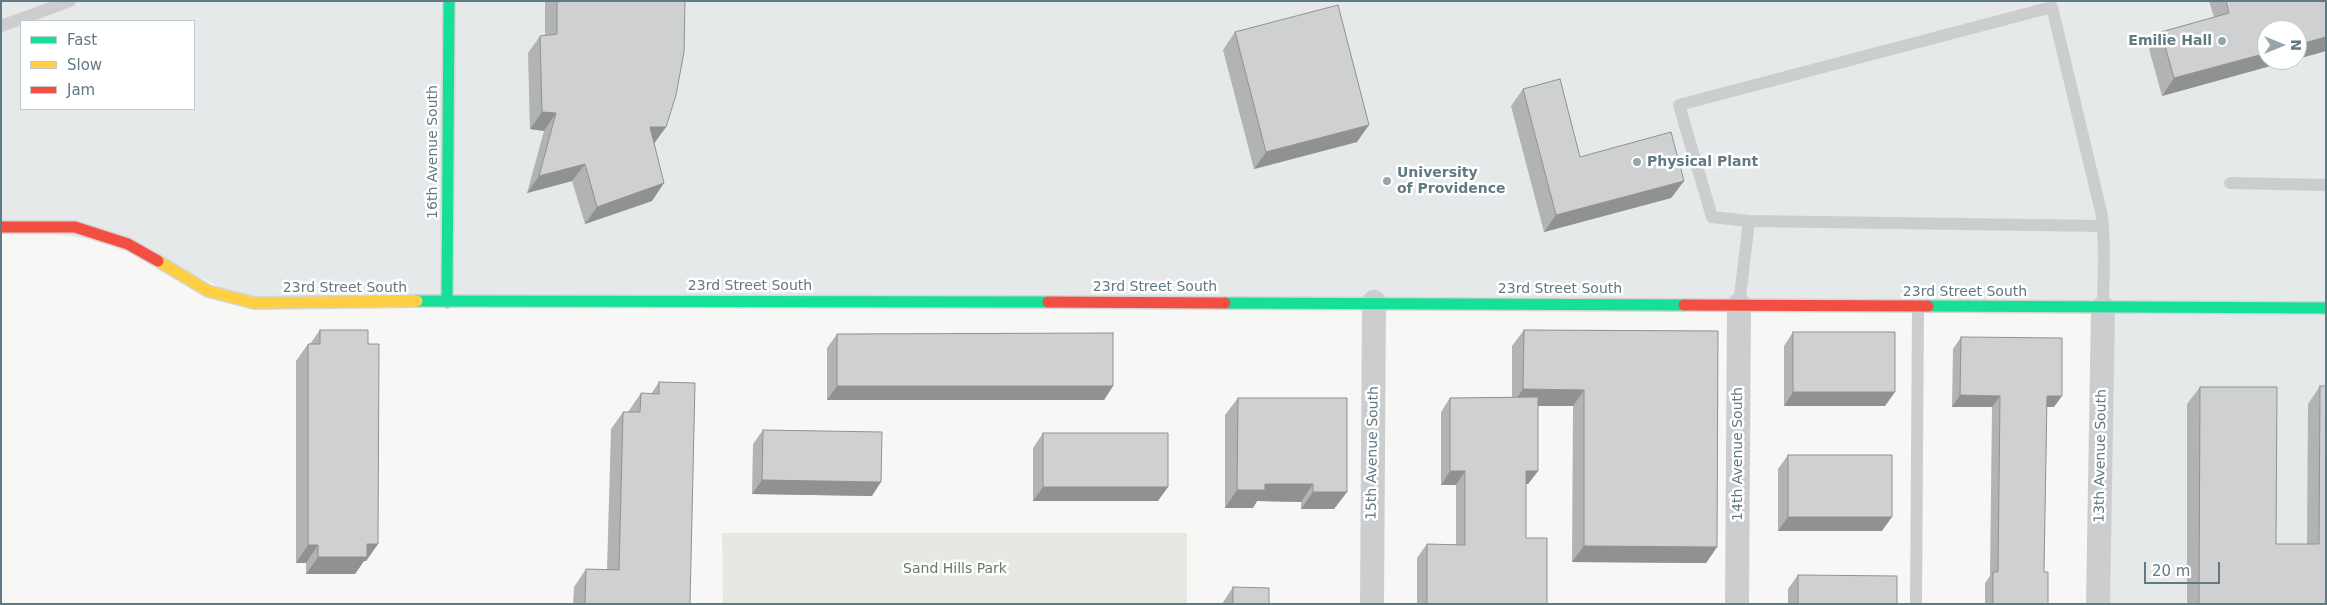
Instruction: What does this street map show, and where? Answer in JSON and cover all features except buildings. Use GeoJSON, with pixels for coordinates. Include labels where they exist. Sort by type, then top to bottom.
{"type":"FeatureCollection","features":[{"type":"Feature","properties":{"kind":"street","name":"16th Avenue South"},"geometry":{"type":"LineString","coordinates":[[447,302],[449,1]]}},
{"type":"Feature","properties":{"kind":"street","name":"23rd Street South"},"geometry":{"type":"LineString","coordinates":[[1,227],[74,227],[128,244],[208,291],[254,303],[545,300],[1374,302],[2326,308]]}},
{"type":"Feature","properties":{"kind":"street","name":"15th Avenue South"},"geometry":{"type":"LineString","coordinates":[[1372,604],[1374,302]]}},
{"type":"Feature","properties":{"kind":"street","name":"14th Avenue South"},"geometry":{"type":"LineString","coordinates":[[1737,604],[1739,305]]}},
{"type":"Feature","properties":{"kind":"street","name":"13th Avenue South"},"geometry":{"type":"LineString","coordinates":[[2098,604],[2103,308]]}},
{"type":"Feature","properties":{"kind":"lane"},"geometry":{"type":"LineString","coordinates":[[1,26],[70,1]]}},
{"type":"Feature","properties":{"kind":"lane"},"geometry":{"type":"LineString","coordinates":[[2103,226],[1748,221],[1712,217],[1680,105],[2052,7],[2103,226],[2103,308]]}},
{"type":"Feature","properties":{"kind":"lane"},"geometry":{"type":"LineString","coordinates":[[2230,183],[2326,185]]}},
{"type":"Feature","properties":{"kind":"lane"},"geometry":{"type":"LineString","coordinates":[[1739,305],[1748,221]]}},
{"type":"Feature","properties":{"kind":"lane"},"geometry":{"type":"LineString","coordinates":[[1916,604],[1918,306]]}},
{"type":"Feature","properties":{"kind":"shaded area","name":"University of Providence"},"geometry":{"type":"Polygon","coordinates":[[[1,1],[2326,1],[2326,604],[2098,604],[2103,308],[254,303],[128,244],[1,227],[1,1]]]}},
{"type":"Feature","properties":{"kind":"green space","name":"Sand Hills Park"},"geometry":{"type":"Polygon","coordinates":[[[722,533],[1187,533],[1187,604],[723,604],[722,533]]]}},
{"type":"Feature","properties":{"kind":"traffic: fast"},"geometry":{"type":"LineString","coordinates":[[447,302],[449,1]]}},
{"type":"Feature","properties":{"kind":"traffic: fast"},"geometry":{"type":"LineString","coordinates":[[417,301],[1048,302]]}},
{"type":"Feature","properties":{"kind":"traffic: fast"},"geometry":{"type":"LineString","coordinates":[[1225,303],[1684,305]]}},
{"type":"Feature","properties":{"kind":"traffic: fast"},"geometry":{"type":"LineString","coordinates":[[1928,306],[2326,308]]}},
{"type":"Feature","properties":{"kind":"traffic: slow"},"geometry":{"type":"LineString","coordinates":[[158,261],[208,291],[254,303],[417,301]]}},
{"type":"Feature","properties":{"kind":"traffic: jam"},"geometry":{"type":"LineString","coordinates":[[1,227],[75,227],[128,244],[158,261]]}},
{"type":"Feature","properties":{"kind":"traffic: jam"},"geometry":{"type":"LineString","coordinates":[[1048,302],[1225,303]]}},
{"type":"Feature","properties":{"kind":"traffic: jam"},"geometry":{"type":"LineString","coordinates":[[1684,305],[1928,306]]}},
{"type":"Feature","properties":{"kind":"place","name":"Emilie Hall"},"geometry":{"type":"Point","coordinates":[2222,41]}},
{"type":"Feature","properties":{"kind":"place","name":"Physical Plant"},"geometry":{"type":"Point","coordinates":[1637,162]}},
{"type":"Feature","properties":{"kind":"place","name":"University of Providence"},"geometry":{"type":"Point","coordinates":[1387,181]}}]}
